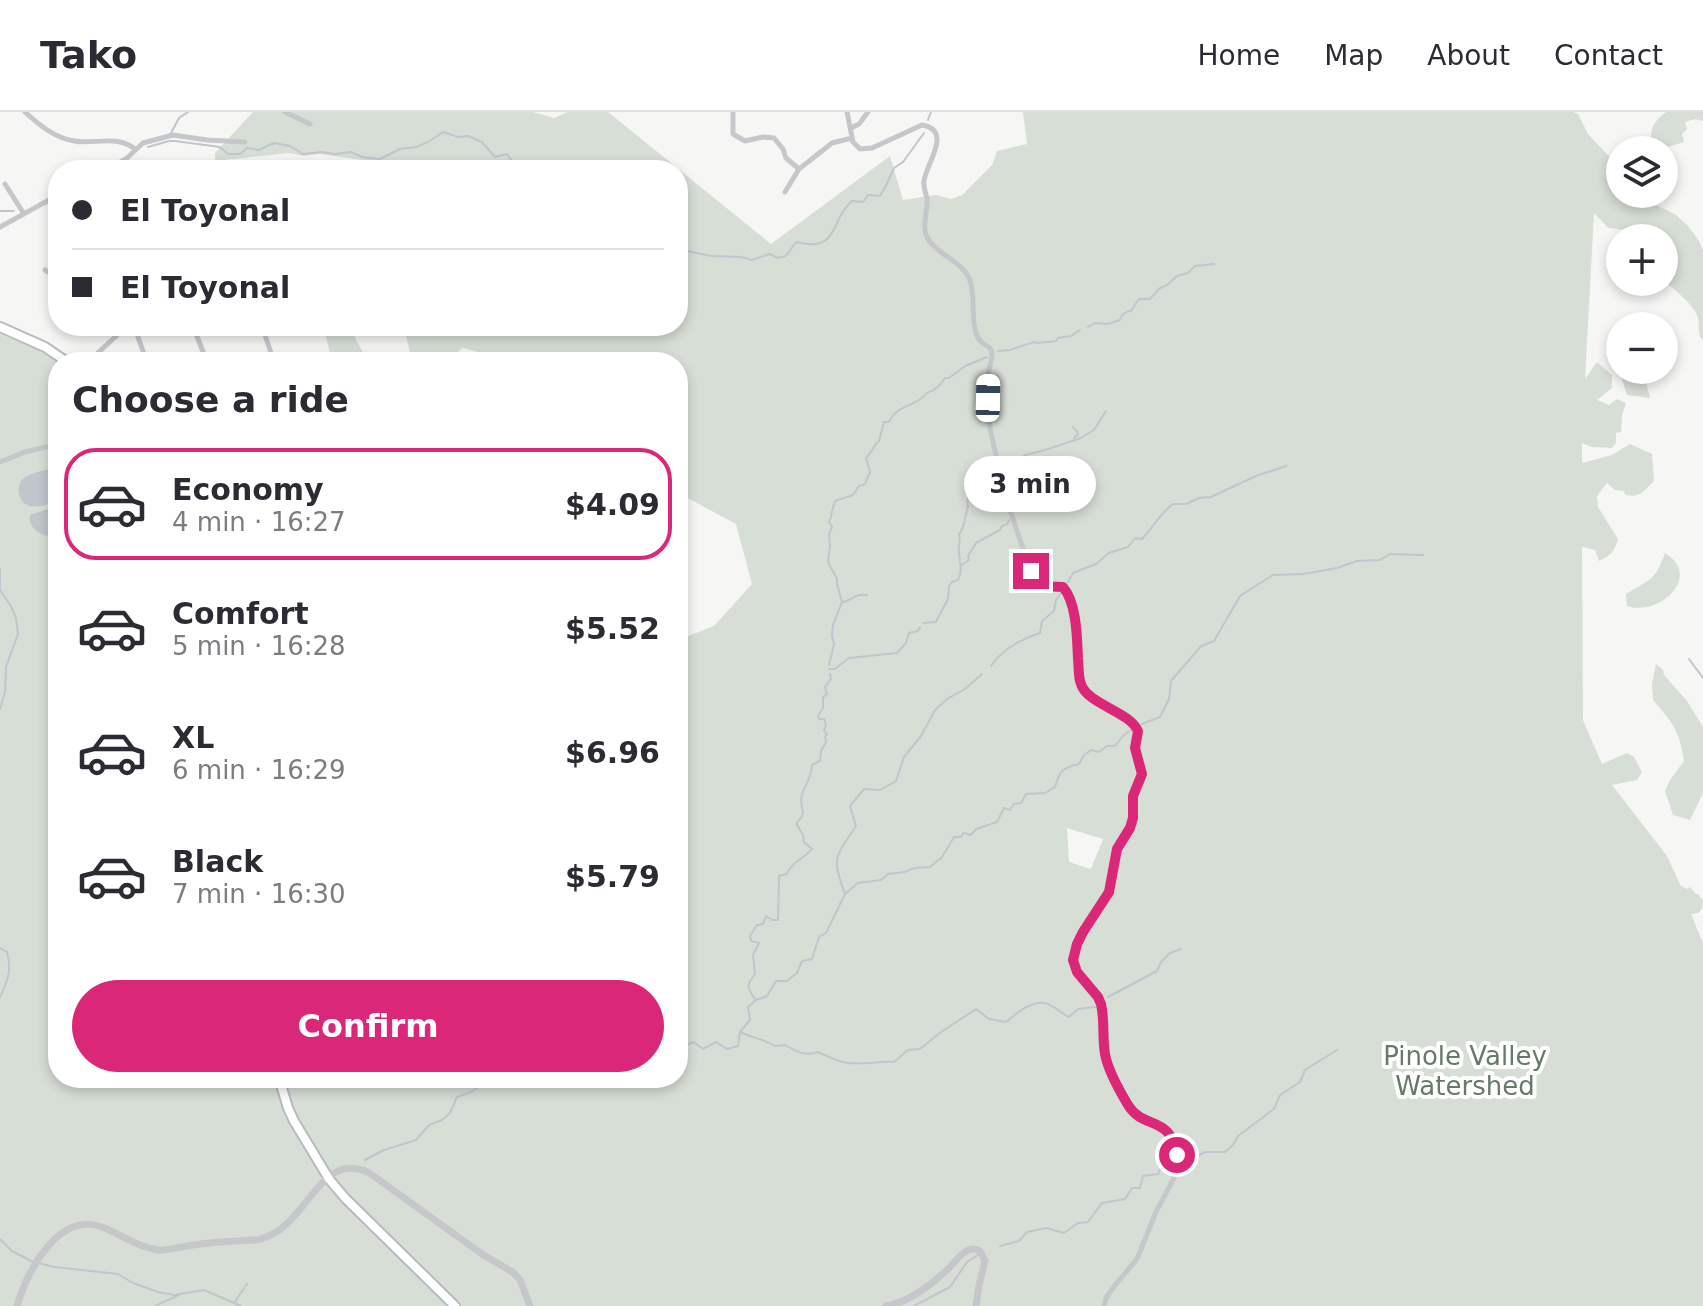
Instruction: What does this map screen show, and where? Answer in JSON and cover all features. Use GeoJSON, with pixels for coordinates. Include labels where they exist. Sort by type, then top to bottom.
{"type":"FeatureCollection","features":[{"type":"Feature","properties":{"kind":"main road"},"geometry":{"type":"LineString","coordinates":[[0,327],[52,352]]}},
{"type":"Feature","properties":{"kind":"main road"},"geometry":{"type":"LineString","coordinates":[[282,1088],[294,1121],[329,1179],[455,1306]]}},
{"type":"Feature","properties":{"kind":"street"},"geometry":{"type":"LineString","coordinates":[[25,112],[64,139],[118,142],[135,149]]}},
{"type":"Feature","properties":{"kind":"street"},"geometry":{"type":"LineString","coordinates":[[285,112],[310,124]]}},
{"type":"Feature","properties":{"kind":"street"},"geometry":{"type":"LineString","coordinates":[[733,112],[733,134],[745,141],[774,138],[786,158],[799,169]]}},
{"type":"Feature","properties":{"kind":"street"},"geometry":{"type":"LineString","coordinates":[[847,112],[856,146],[866,149],[922,125],[928,125],[934,132],[935,153],[924,181],[927,205],[925,233],[932,245],[968,275],[977,337],[993,353],[988,372],[990,425],[1006,498],[1033,580],[1038,586],[1063,587],[1068,592],[1075,624],[1081,685],[1091,696],[1133,723],[1138,731],[1135,748],[1142,774],[1133,796],[1133,818],[1117,849],[1109,892],[1083,932],[1073,960],[1077,972],[1101,1004],[1105,1055],[1124,1097],[1136,1114],[1172,1136],[1177,1155],[1171,1186],[1156,1212],[1137,1259],[1112,1289],[1104,1306]]}},
{"type":"Feature","properties":{"kind":"street"},"geometry":{"type":"LineString","coordinates":[[851,128],[859,124],[868,112]]}},
{"type":"Feature","properties":{"kind":"street"},"geometry":{"type":"LineString","coordinates":[[124,160],[143,143],[173,135],[245,142]]}},
{"type":"Feature","properties":{"kind":"street"},"geometry":{"type":"LineString","coordinates":[[785,192],[799,169],[832,143],[852,138]]}},
{"type":"Feature","properties":{"kind":"street"},"geometry":{"type":"LineString","coordinates":[[5,184],[24,214]]}},
{"type":"Feature","properties":{"kind":"street"},"geometry":{"type":"LineString","coordinates":[[0,227],[48,201]]}},
{"type":"Feature","properties":{"kind":"street"},"geometry":{"type":"LineString","coordinates":[[99,352],[116,336]]}},
{"type":"Feature","properties":{"kind":"street"},"geometry":{"type":"LineString","coordinates":[[0,462],[48,446]]}},
{"type":"Feature","properties":{"kind":"street"},"geometry":{"type":"LineString","coordinates":[[17,1306],[44,1250],[55,1237],[70,1229],[100,1226],[133,1244],[161,1251],[199,1243],[260,1240],[281,1229],[337,1172],[352,1168],[368,1172],[473,1248],[514,1273],[530,1306]]}},
{"type":"Feature","properties":{"kind":"street"},"geometry":{"type":"LineString","coordinates":[[886,1306],[912,1296],[962,1254],[973,1249],[980,1251],[985,1261],[976,1306]]}},
{"type":"Feature","properties":{"kind":"green space"},"geometry":{"type":"Polygon","coordinates":[[[253,112],[533,112],[554,118],[568,112],[608,112],[667,160],[363,160],[289,153],[215,160],[215,153],[253,112]]]}},
{"type":"Feature","properties":{"kind":"green space","name":"Pinole Valley Watershed"},"geometry":{"type":"Polygon","coordinates":[[[1023,112],[1578,114],[1588,134],[1606,153],[1606,208],[1662,208],[1675,214],[1688,226],[1703,250],[1703,341],[1694,310],[1678,293],[1678,224],[1606,226],[1594,213],[1585,379],[1597,362],[1606,370],[1606,384],[1612,384],[1612,388],[1597,400],[1609,405],[1617,399],[1626,403],[1621,432],[1616,433],[1616,443],[1612,448],[1582,443],[1582,463],[1612,455],[1630,444],[1652,454],[1654,481],[1642,493],[1631,496],[1607,483],[1597,496],[1598,507],[1618,539],[1617,543],[1612,553],[1599,561],[1595,550],[1582,547],[1583,720],[1602,764],[1627,753],[1634,757],[1642,772],[1637,780],[1612,785],[1667,856],[1681,886],[1690,887],[1703,901],[1702,909],[1691,914],[1703,943],[1703,1306],[0,1306],[0,334],[48,356],[48,1088],[688,1088],[688,636],[714,626],[752,584],[736,524],[688,498],[688,352],[478,352],[463,348],[458,352],[410,352],[406,336],[688,336],[688,177],[771,244],[890,156],[903,200],[936,195],[951,199],[962,195],[992,165],[997,151],[1027,144],[1023,112]],[[1067,828],[1069,862],[1091,869],[1103,839],[1067,828]]]}},
{"type":"Feature","properties":{"kind":"green space"},"geometry":{"type":"Polygon","coordinates":[[[1666,112],[1703,112],[1703,121],[1695,119],[1685,122],[1684,142],[1678,144],[1678,136],[1651,136],[1657,120],[1666,112]]]}},
{"type":"Feature","properties":{"kind":"green space"},"geometry":{"type":"Polygon","coordinates":[[[326,336],[354,336],[363,352],[330,352],[326,336]]]}},
{"type":"Feature","properties":{"kind":"green space"},"geometry":{"type":"Polygon","coordinates":[[[1623,384],[1647,384],[1650,398],[1627,395],[1623,384]]]}},
{"type":"Feature","properties":{"kind":"green space"},"geometry":{"type":"Polygon","coordinates":[[[1665,553],[1676,562],[1680,573],[1673,592],[1652,606],[1627,606],[1626,594],[1651,578],[1665,553]]]}},
{"type":"Feature","properties":{"kind":"green space"},"geometry":{"type":"Polygon","coordinates":[[[1656,664],[1687,701],[1703,727],[1703,793],[1690,820],[1673,815],[1665,791],[1684,761],[1674,728],[1653,700],[1656,664]]]}},
{"type":"Feature","properties":{"kind":"shaded area"},"geometry":{"type":"Polygon","coordinates":[[[48,469],[48,504],[30,506],[19,494],[21,481],[33,473],[48,469]]]}},
{"type":"Feature","properties":{"kind":"shaded area"},"geometry":{"type":"Polygon","coordinates":[[[48,509],[48,536],[34,529],[30,515],[48,509]]]}},
{"type":"Feature","properties":{"kind":"waterway"},"geometry":{"type":"LineString","coordinates":[[171,133],[179,118],[188,112]]}},
{"type":"Feature","properties":{"kind":"waterway"},"geometry":{"type":"LineString","coordinates":[[928,120],[931,112]]}},
{"type":"Feature","properties":{"kind":"waterway"},"geometry":{"type":"LineString","coordinates":[[148,147],[175,141],[220,147],[228,154],[240,154],[247,148],[259,150],[274,143],[290,146],[303,154],[351,152],[380,159],[400,149],[428,142],[443,132],[458,137],[468,136],[482,142],[495,157],[507,154],[511,160]]}},
{"type":"Feature","properties":{"kind":"waterway"},"geometry":{"type":"LineString","coordinates":[[688,251],[752,260],[770,254],[778,258],[786,256],[796,242],[820,243],[832,233],[852,201],[863,202],[868,195],[880,196],[894,168],[903,162],[924,133]]}},
{"type":"Feature","properties":{"kind":"waterway"},"geometry":{"type":"LineString","coordinates":[[0,211],[14,211]]}},
{"type":"Feature","properties":{"kind":"waterway"},"geometry":{"type":"LineString","coordinates":[[1088,327],[1095,323],[1107,324],[1120,320],[1139,299],[1150,299],[1177,276],[1188,273],[1195,266],[1214,264]]}},
{"type":"Feature","properties":{"kind":"waterway"},"geometry":{"type":"LineString","coordinates":[[998,351],[1034,342],[1056,341],[1080,330]]}},
{"type":"Feature","properties":{"kind":"waterway"},"geometry":{"type":"LineString","coordinates":[[831,515],[835,501],[853,495],[859,486],[865,484],[870,472],[866,458],[879,441],[884,422],[889,422],[897,412],[923,398],[945,378],[987,357]]}},
{"type":"Feature","properties":{"kind":"waterway"},"geometry":{"type":"LineString","coordinates":[[1003,465],[1081,438],[1094,430],[1106,411]]}},
{"type":"Feature","properties":{"kind":"waterway"},"geometry":{"type":"LineString","coordinates":[[1073,427],[1078,434],[1074,438]]}},
{"type":"Feature","properties":{"kind":"waterway"},"geometry":{"type":"LineString","coordinates":[[1068,582],[1073,573],[1096,564],[1109,553],[1128,547],[1135,538],[1142,539],[1173,504],[1211,497],[1286,466]]}},
{"type":"Feature","properties":{"kind":"waterway"},"geometry":{"type":"LineString","coordinates":[[923,623],[936,622],[948,599],[949,586],[960,576],[959,534],[964,525],[969,494],[996,469]]}},
{"type":"Feature","properties":{"kind":"waterway"},"geometry":{"type":"LineString","coordinates":[[829,665],[834,644],[833,625],[842,602],[837,579],[828,562],[831,517]]}},
{"type":"Feature","properties":{"kind":"waterway"},"geometry":{"type":"LineString","coordinates":[[962,565],[969,560],[968,556],[976,543],[1000,530],[1009,520]]}},
{"type":"Feature","properties":{"kind":"waterway"},"geometry":{"type":"LineString","coordinates":[[1142,724],[1160,717],[1169,699],[1171,681],[1201,646],[1214,641],[1240,596],[1273,575],[1337,568],[1357,561],[1380,560],[1390,554],[1423,555]]}},
{"type":"Feature","properties":{"kind":"waterway"},"geometry":{"type":"LineString","coordinates":[[0,569],[0,590],[16,618],[18,634],[6,667],[5,692],[0,709]]}},
{"type":"Feature","properties":{"kind":"waterway"},"geometry":{"type":"LineString","coordinates":[[991,666],[1013,645],[1040,633],[1042,621],[1054,611],[1061,593]]}},
{"type":"Feature","properties":{"kind":"waterway"},"geometry":{"type":"LineString","coordinates":[[843,602],[867,595]]}},
{"type":"Feature","properties":{"kind":"waterway"},"geometry":{"type":"LineString","coordinates":[[829,669],[835,669],[849,658],[897,653],[906,643],[909,633],[918,631],[920,627]]}},
{"type":"Feature","properties":{"kind":"waterway"},"geometry":{"type":"LineString","coordinates":[[1689,659],[1703,678]]}},
{"type":"Feature","properties":{"kind":"waterway"},"geometry":{"type":"LineString","coordinates":[[755,999],[749,986],[755,974],[753,955],[759,943],[751,941],[750,936],[757,925],[763,924],[766,916],[778,920],[779,876],[787,874],[791,866],[812,849],[804,842],[797,822],[802,817],[801,798],[812,765],[820,761],[826,742],[826,725],[824,719],[818,716],[823,708],[830,674]]}},
{"type":"Feature","properties":{"kind":"waterway"},"geometry":{"type":"LineString","coordinates":[[845,894],[837,858],[856,826],[850,806],[864,789],[880,790],[896,781],[904,757],[921,736],[935,710],[982,674]]}},
{"type":"Feature","properties":{"kind":"waterway"},"geometry":{"type":"LineString","coordinates":[[688,1044],[694,1042],[703,1049],[716,1042],[727,1049],[738,1046],[740,1032],[750,1020],[748,1007],[767,996],[776,981],[787,981],[797,973],[802,961],[812,959],[819,937],[826,933],[845,894],[858,883],[930,867],[942,857],[954,837],[961,837],[963,833],[971,835],[976,829],[997,822],[1004,808],[1010,810],[1014,804],[1021,803],[1026,794],[1045,793],[1055,787],[1060,773],[1065,769],[1079,764],[1091,750],[1099,752],[1107,746],[1115,746],[1131,730]]}},
{"type":"Feature","properties":{"kind":"waterway"},"geometry":{"type":"LineString","coordinates":[[0,948],[7,952],[9,964],[0,997]]}},
{"type":"Feature","properties":{"kind":"waterway"},"geometry":{"type":"LineString","coordinates":[[1108,997],[1157,971],[1170,953],[1181,949]]}},
{"type":"Feature","properties":{"kind":"waterway"},"geometry":{"type":"LineString","coordinates":[[740,1032],[775,1046],[785,1045],[805,1054],[818,1052],[844,1062],[894,1062],[908,1050],[920,1049],[976,1009],[989,1019],[1006,1022],[1034,1004],[1046,1003],[1069,1017],[1078,1009],[1095,1007]]}},
{"type":"Feature","properties":{"kind":"waterway"},"geometry":{"type":"LineString","coordinates":[[1000,1246],[1019,1241],[1027,1232],[1046,1228],[1064,1233],[1078,1223],[1088,1222],[1102,1203],[1125,1199],[1132,1188],[1140,1188],[1143,1176],[1158,1174],[1163,1163],[1181,1164],[1205,1152],[1225,1152],[1238,1136],[1274,1109],[1280,1095],[1300,1082],[1305,1070],[1337,1050]]}},
{"type":"Feature","properties":{"kind":"waterway"},"geometry":{"type":"LineString","coordinates":[[365,1160],[416,1140],[429,1125],[450,1113],[457,1097],[476,1088]]}},
{"type":"Feature","properties":{"kind":"waterway"},"geometry":{"type":"LineString","coordinates":[[0,1239],[12,1251],[31,1261],[54,1267],[118,1274],[133,1283],[174,1295],[204,1290],[241,1306]]}},
{"type":"Feature","properties":{"kind":"waterway"},"geometry":{"type":"LineString","coordinates":[[914,1306],[950,1287],[967,1262],[978,1255]]}},
{"type":"Feature","properties":{"kind":"waterway"},"geometry":{"type":"LineString","coordinates":[[234,1303],[247,1284]]}},
{"type":"Feature","properties":{"kind":"waterway"},"geometry":{"type":"LineString","coordinates":[[155,1306],[179,1295]]}},
{"type":"Feature","properties":{"kind":"route"},"geometry":{"type":"LineString","coordinates":[[1031,571],[1038,586],[1063,587],[1068,592],[1077,637],[1079,675],[1084,690],[1133,723],[1138,731],[1135,748],[1142,774],[1133,796],[1133,818],[1117,849],[1109,892],[1083,932],[1073,960],[1077,972],[1101,1004],[1105,1055],[1130,1109],[1165,1129],[1172,1136],[1177,1155]]}}]}
